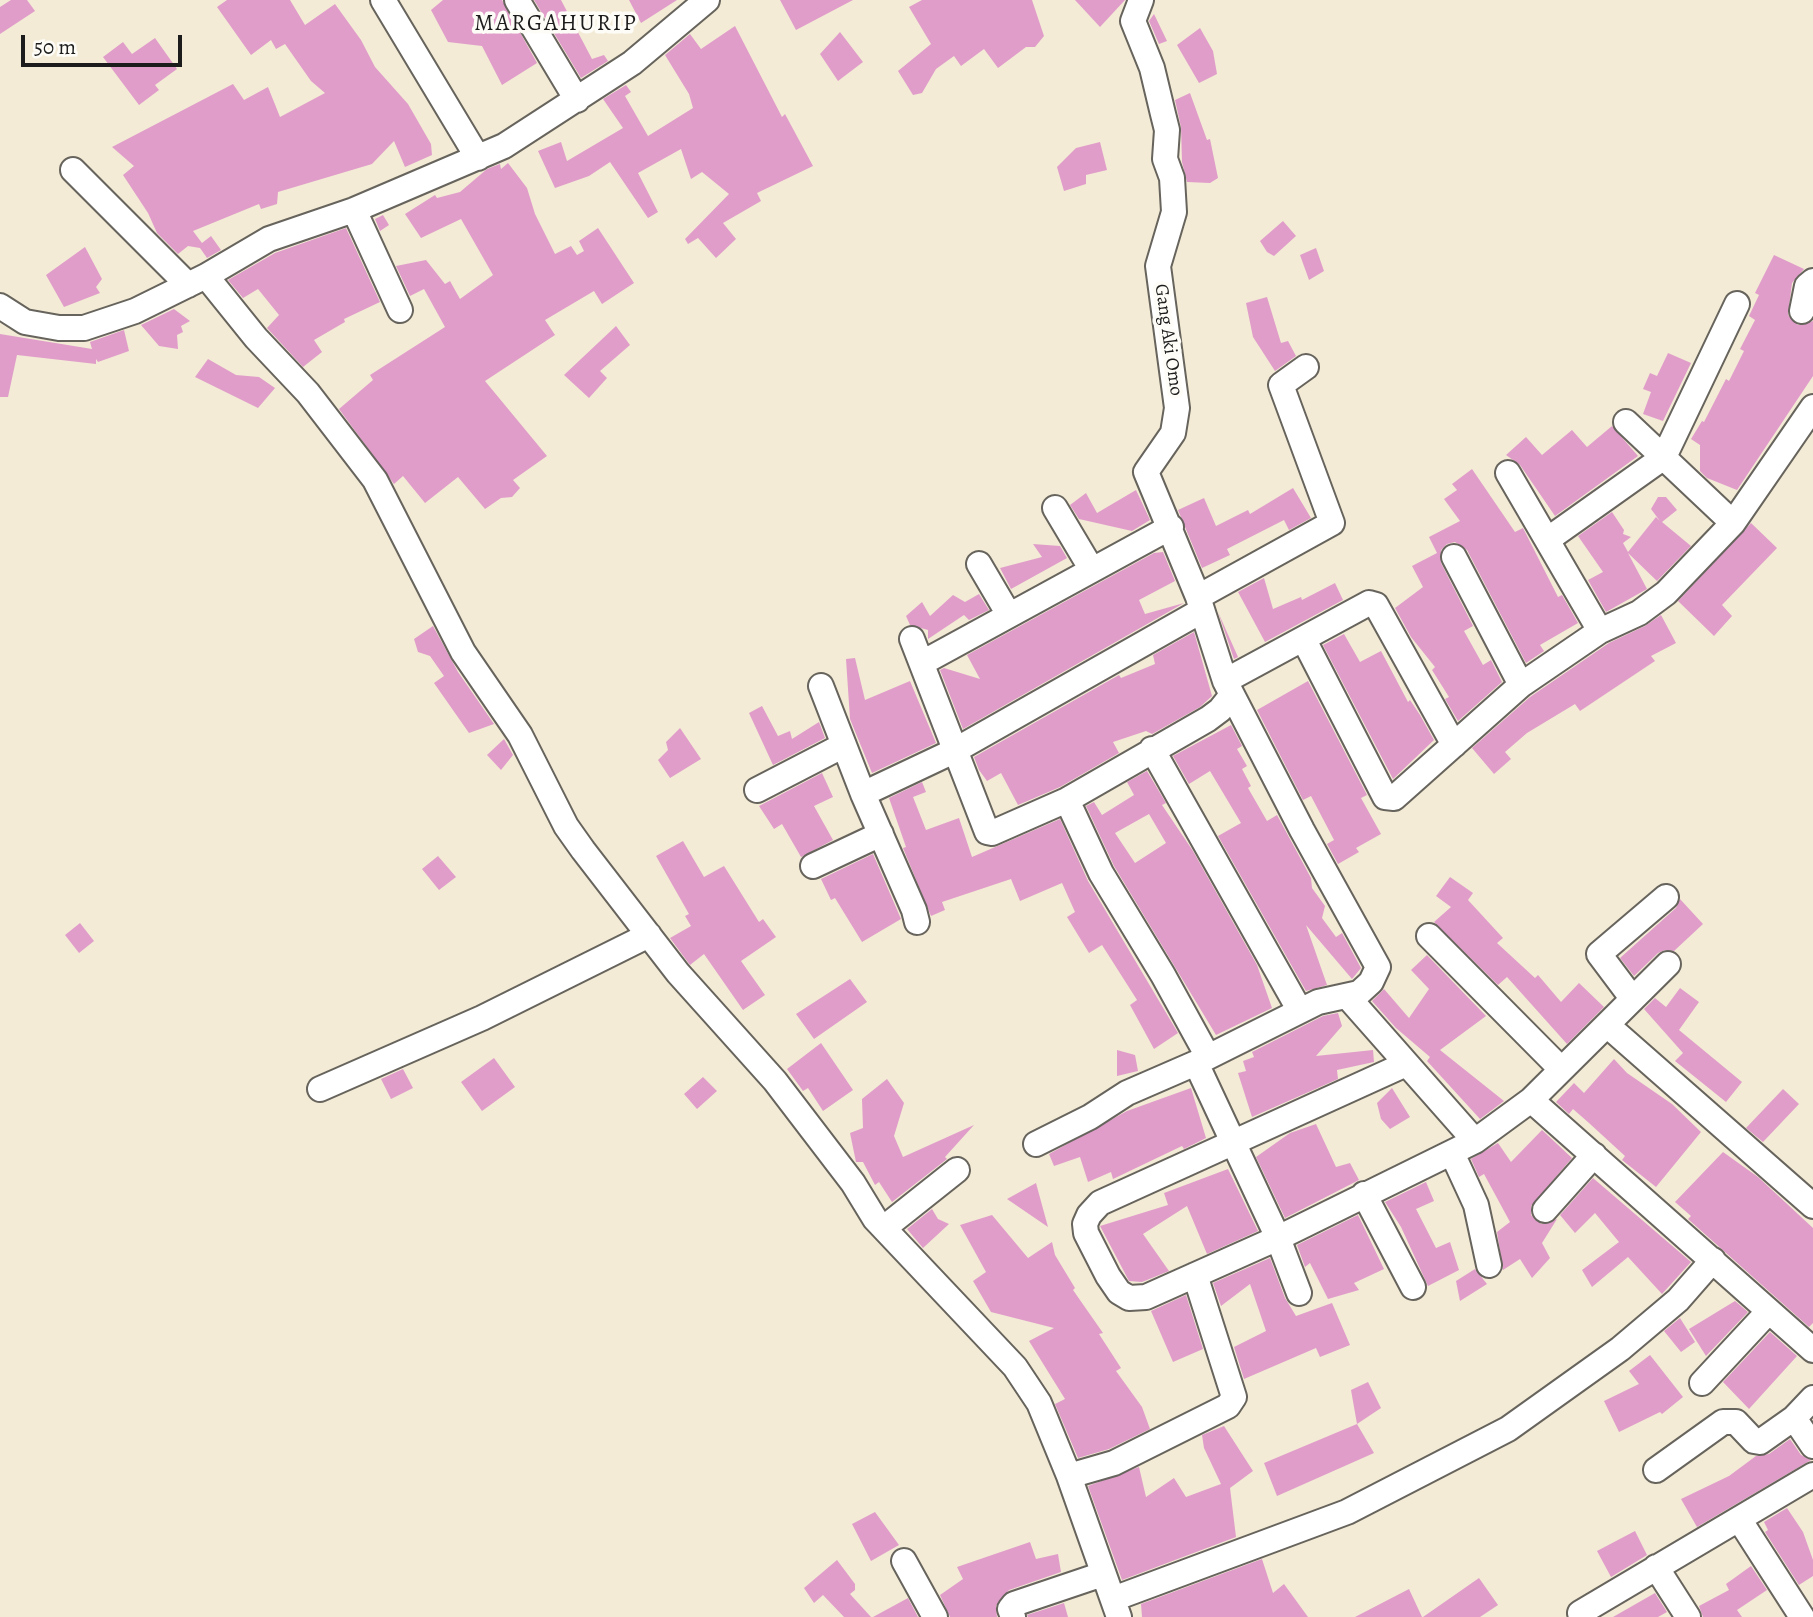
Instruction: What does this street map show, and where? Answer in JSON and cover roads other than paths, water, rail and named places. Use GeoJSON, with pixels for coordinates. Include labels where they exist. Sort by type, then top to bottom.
{"type":"FeatureCollection","features":[{"type":"Feature","properties":{"kind":"street"},"geometry":{"type":"LineString","coordinates":[[383,0],[478,158]]}},
{"type":"Feature","properties":{"kind":"street"},"geometry":{"type":"LineString","coordinates":[[517,0],[577,100]]}},
{"type":"Feature","properties":{"kind":"street"},"geometry":{"type":"LineString","coordinates":[[0,306],[25,321],[85,328],[135,311],[197,281],[269,239],[354,210],[504,146],[577,100],[662,40],[707,0]]}},
{"type":"Feature","properties":{"kind":"street","name":"Gang Aki Omo"},"geometry":{"type":"LineString","coordinates":[[1149,2],[1133,21],[1146,51],[1167,130],[1165,159],[1172,178],[1174,212],[1158,265],[1177,408],[1173,433],[1146,472],[1171,527]]}},
{"type":"Feature","properties":{"kind":"street"},"geometry":{"type":"LineString","coordinates":[[73,170],[256,338],[308,393],[375,480],[463,652],[520,735],[566,826],[678,973],[775,1080],[884,1228],[1007,1355],[1039,1403],[1069,1476],[1116,1608],[1348,1512],[1508,1429],[1620,1349],[1678,1300],[1713,1260]]}},
{"type":"Feature","properties":{"kind":"street"},"geometry":{"type":"LineString","coordinates":[[354,210],[400,310]]}},
{"type":"Feature","properties":{"kind":"street"},"geometry":{"type":"LineString","coordinates":[[1801,311],[1807,286],[1813,281]]}},
{"type":"Feature","properties":{"kind":"street"},"geometry":{"type":"LineString","coordinates":[[1547,541],[1664,457],[1738,304]]}},
{"type":"Feature","properties":{"kind":"street"},"geometry":{"type":"LineString","coordinates":[[863,794],[954,751],[1332,523],[1281,385],[1306,367]]}},
{"type":"Feature","properties":{"kind":"street"},"geometry":{"type":"LineString","coordinates":[[1304,640],[1385,797],[1394,798],[1521,685],[1600,631],[1654,604],[1733,523],[1813,407]]}},
{"type":"Feature","properties":{"kind":"street"},"geometry":{"type":"LineString","coordinates":[[1626,422],[1733,523]]}},
{"type":"Feature","properties":{"kind":"street"},"geometry":{"type":"LineString","coordinates":[[1508,473],[1600,631]]}},
{"type":"Feature","properties":{"kind":"street"},"geometry":{"type":"LineString","coordinates":[[1055,508],[1092,570]]}},
{"type":"Feature","properties":{"kind":"street"},"geometry":{"type":"LineString","coordinates":[[922,663],[1171,527],[1228,688],[1302,830],[1376,959],[1378,973],[1359,993],[1318,1002],[1127,1093],[1090,1117],[1036,1144]]}},
{"type":"Feature","properties":{"kind":"street"},"geometry":{"type":"LineString","coordinates":[[1454,557],[1521,685]]}},
{"type":"Feature","properties":{"kind":"street"},"geometry":{"type":"LineString","coordinates":[[979,564],[1009,615]]}},
{"type":"Feature","properties":{"kind":"street"},"geometry":{"type":"LineString","coordinates":[[912,639],[986,832],[992,833],[1067,800],[1208,719],[1220,710],[1228,688],[1369,603],[1376,605],[1454,745]]}},
{"type":"Feature","properties":{"kind":"street"},"geometry":{"type":"LineString","coordinates":[[821,686],[917,922]]}},
{"type":"Feature","properties":{"kind":"street"},"geometry":{"type":"LineString","coordinates":[[757,790],[844,745]]}},
{"type":"Feature","properties":{"kind":"street"},"geometry":{"type":"LineString","coordinates":[[1152,749],[1300,1011]]}},
{"type":"Feature","properties":{"kind":"street"},"geometry":{"type":"LineString","coordinates":[[1067,800],[1101,873],[1163,975],[1202,1059],[1233,1141],[1278,1238],[1299,1293]]}},
{"type":"Feature","properties":{"kind":"street"},"geometry":{"type":"LineString","coordinates":[[813,866],[881,834]]}},
{"type":"Feature","properties":{"kind":"street"},"geometry":{"type":"LineString","coordinates":[[1632,998],[1599,954],[1666,897]]}},
{"type":"Feature","properties":{"kind":"street"},"geometry":{"type":"LineString","coordinates":[[320,1090],[482,1018],[649,934]]}},
{"type":"Feature","properties":{"kind":"street"},"geometry":{"type":"LineString","coordinates":[[1429,936],[1561,1069]]}},
{"type":"Feature","properties":{"kind":"street"},"geometry":{"type":"LineString","coordinates":[[1406,1064],[1100,1203],[1089,1214],[1085,1224],[1086,1233],[1119,1292],[1129,1298],[1146,1297],[1278,1238],[1475,1141],[1531,1100],[1668,964]]}},
{"type":"Feature","properties":{"kind":"street"},"geometry":{"type":"LineString","coordinates":[[1347,996],[1475,1141]]}},
{"type":"Feature","properties":{"kind":"street"},"geometry":{"type":"LineString","coordinates":[[1607,1026],[1813,1206]]}},
{"type":"Feature","properties":{"kind":"street"},"geometry":{"type":"LineString","coordinates":[[1531,1100],[1813,1350]]}},
{"type":"Feature","properties":{"kind":"street"},"geometry":{"type":"LineString","coordinates":[[1452,1153],[1476,1205],[1480,1237],[1489,1265]]}},
{"type":"Feature","properties":{"kind":"street"},"geometry":{"type":"LineString","coordinates":[[1545,1210],[1594,1154]]}},
{"type":"Feature","properties":{"kind":"street"},"geometry":{"type":"LineString","coordinates":[[884,1228],[957,1170]]}},
{"type":"Feature","properties":{"kind":"street"},"geometry":{"type":"LineString","coordinates":[[1364,1194],[1413,1287]]}},
{"type":"Feature","properties":{"kind":"street"},"geometry":{"type":"LineString","coordinates":[[1069,1476],[1114,1463],[1228,1406],[1234,1397],[1195,1275]]}},
{"type":"Feature","properties":{"kind":"street"},"geometry":{"type":"LineString","coordinates":[[1702,1383],[1769,1311]]}},
{"type":"Feature","properties":{"kind":"street"},"geometry":{"type":"LineString","coordinates":[[1656,1470],[1723,1422],[1736,1422],[1754,1441],[1760,1442],[1794,1418],[1813,1398]]}},
{"type":"Feature","properties":{"kind":"street"},"geometry":{"type":"LineString","coordinates":[[1794,1418],[1813,1446]]}},
{"type":"Feature","properties":{"kind":"street"},"geometry":{"type":"LineString","coordinates":[[1580,1613],[1813,1475]]}},
{"type":"Feature","properties":{"kind":"street"},"geometry":{"type":"LineString","coordinates":[[1740,1519],[1802,1617]]}},
{"type":"Feature","properties":{"kind":"street"},"geometry":{"type":"LineString","coordinates":[[904,1561],[935,1617]]}},
{"type":"Feature","properties":{"kind":"street"},"geometry":{"type":"LineString","coordinates":[[1656,1566],[1688,1617]]}},
{"type":"Feature","properties":{"kind":"street"},"geometry":{"type":"LineString","coordinates":[[1013,1617],[1010,1609],[1014,1604],[1103,1574]]}},
{"type":"Feature","properties":{"kind":"district","name":"MARGAHURIP"},"geometry":{"type":"Point","coordinates":[556,24]}}]}
